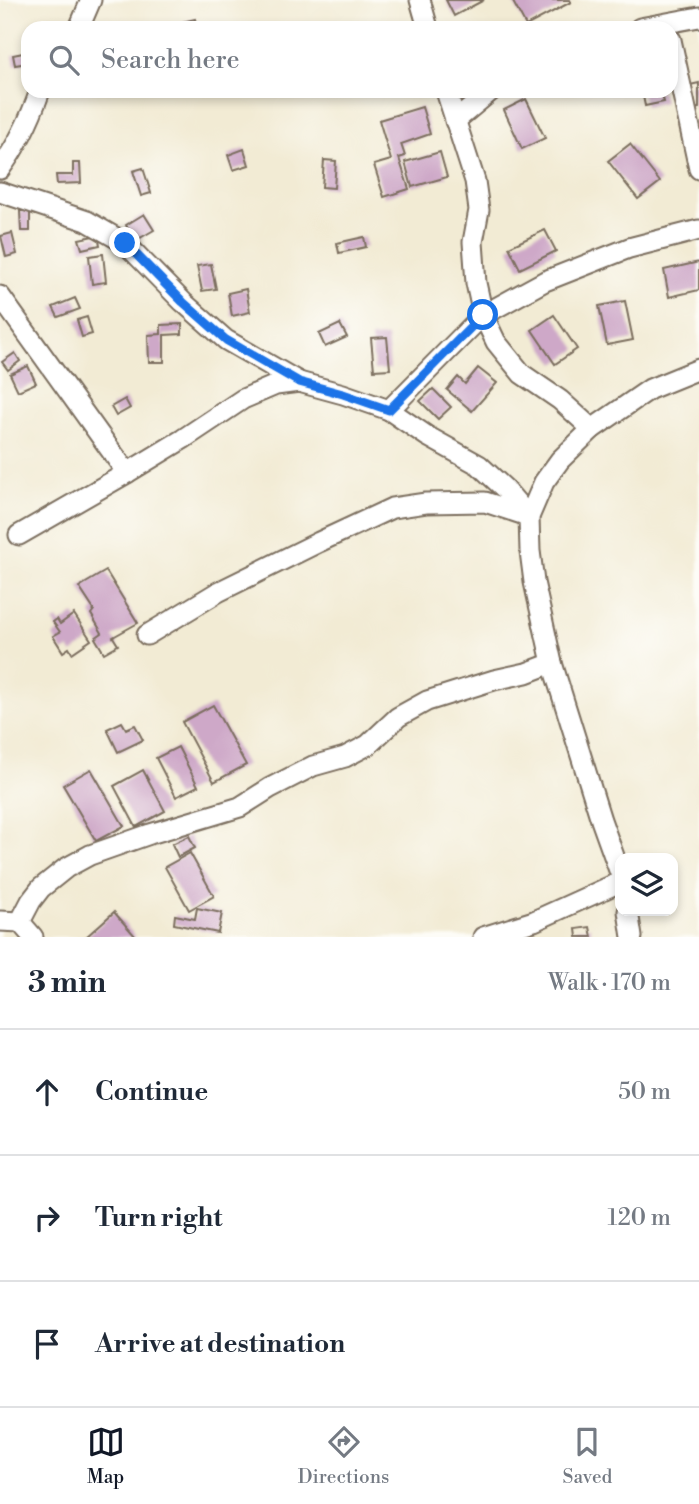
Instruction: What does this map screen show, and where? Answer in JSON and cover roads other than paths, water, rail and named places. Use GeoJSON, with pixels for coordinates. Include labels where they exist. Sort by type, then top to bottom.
{"type":"FeatureCollection","features":[{"type":"Feature","properties":{"kind":"street"},"geometry":{"type":"LineString","coordinates":[[82,21],[91,0]]}},
{"type":"Feature","properties":{"kind":"street"},"geometry":{"type":"LineString","coordinates":[[420,0],[426,21]]}},
{"type":"Feature","properties":{"kind":"street"},"geometry":{"type":"LineString","coordinates":[[678,26],[699,17]]}},
{"type":"Feature","properties":{"kind":"street"},"geometry":{"type":"LineString","coordinates":[[678,75],[699,169]]}},
{"type":"Feature","properties":{"kind":"street"},"geometry":{"type":"LineString","coordinates":[[0,169],[13,152],[38,98]]}},
{"type":"Feature","properties":{"kind":"street"},"geometry":{"type":"LineString","coordinates":[[448,98],[475,181],[479,210],[473,242],[476,283],[483,315],[496,342],[522,373],[560,400],[592,429]]}},
{"type":"Feature","properties":{"kind":"street"},"geometry":{"type":"LineString","coordinates":[[455,121],[483,98]]}},
{"type":"Feature","properties":{"kind":"street"},"geometry":{"type":"LineString","coordinates":[[0,192],[87,220],[125,243],[183,302],[226,340],[299,382],[389,410],[427,436],[479,465],[505,489],[529,517]]}},
{"type":"Feature","properties":{"kind":"street"},"geometry":{"type":"LineString","coordinates":[[389,410],[483,315],[545,281],[605,257],[699,230]]}},
{"type":"Feature","properties":{"kind":"street"},"geometry":{"type":"LineString","coordinates":[[0,296],[127,473]]}},
{"type":"Feature","properties":{"kind":"street"},"geometry":{"type":"LineString","coordinates":[[615,859],[552,663],[534,582],[529,517],[544,482],[560,460],[592,429],[650,389],[699,369]]}},
{"type":"Feature","properties":{"kind":"street"},"geometry":{"type":"LineString","coordinates":[[19,535],[183,439],[243,399],[276,385],[299,382]]}},
{"type":"Feature","properties":{"kind":"street"},"geometry":{"type":"LineString","coordinates":[[147,635],[218,592],[392,508],[426,503],[485,502],[529,517]]}},
{"type":"Feature","properties":{"kind":"street"},"geometry":{"type":"LineString","coordinates":[[33,937],[10,921],[41,888],[66,868],[90,855],[240,807],[313,766],[345,757],[368,745],[398,717],[427,701],[552,663]]}},
{"type":"Feature","properties":{"kind":"street"},"geometry":{"type":"LineString","coordinates":[[483,937],[534,922],[615,884]]}},
{"type":"Feature","properties":{"kind":"street"},"geometry":{"type":"LineString","coordinates":[[629,916],[632,937]]}}]}
